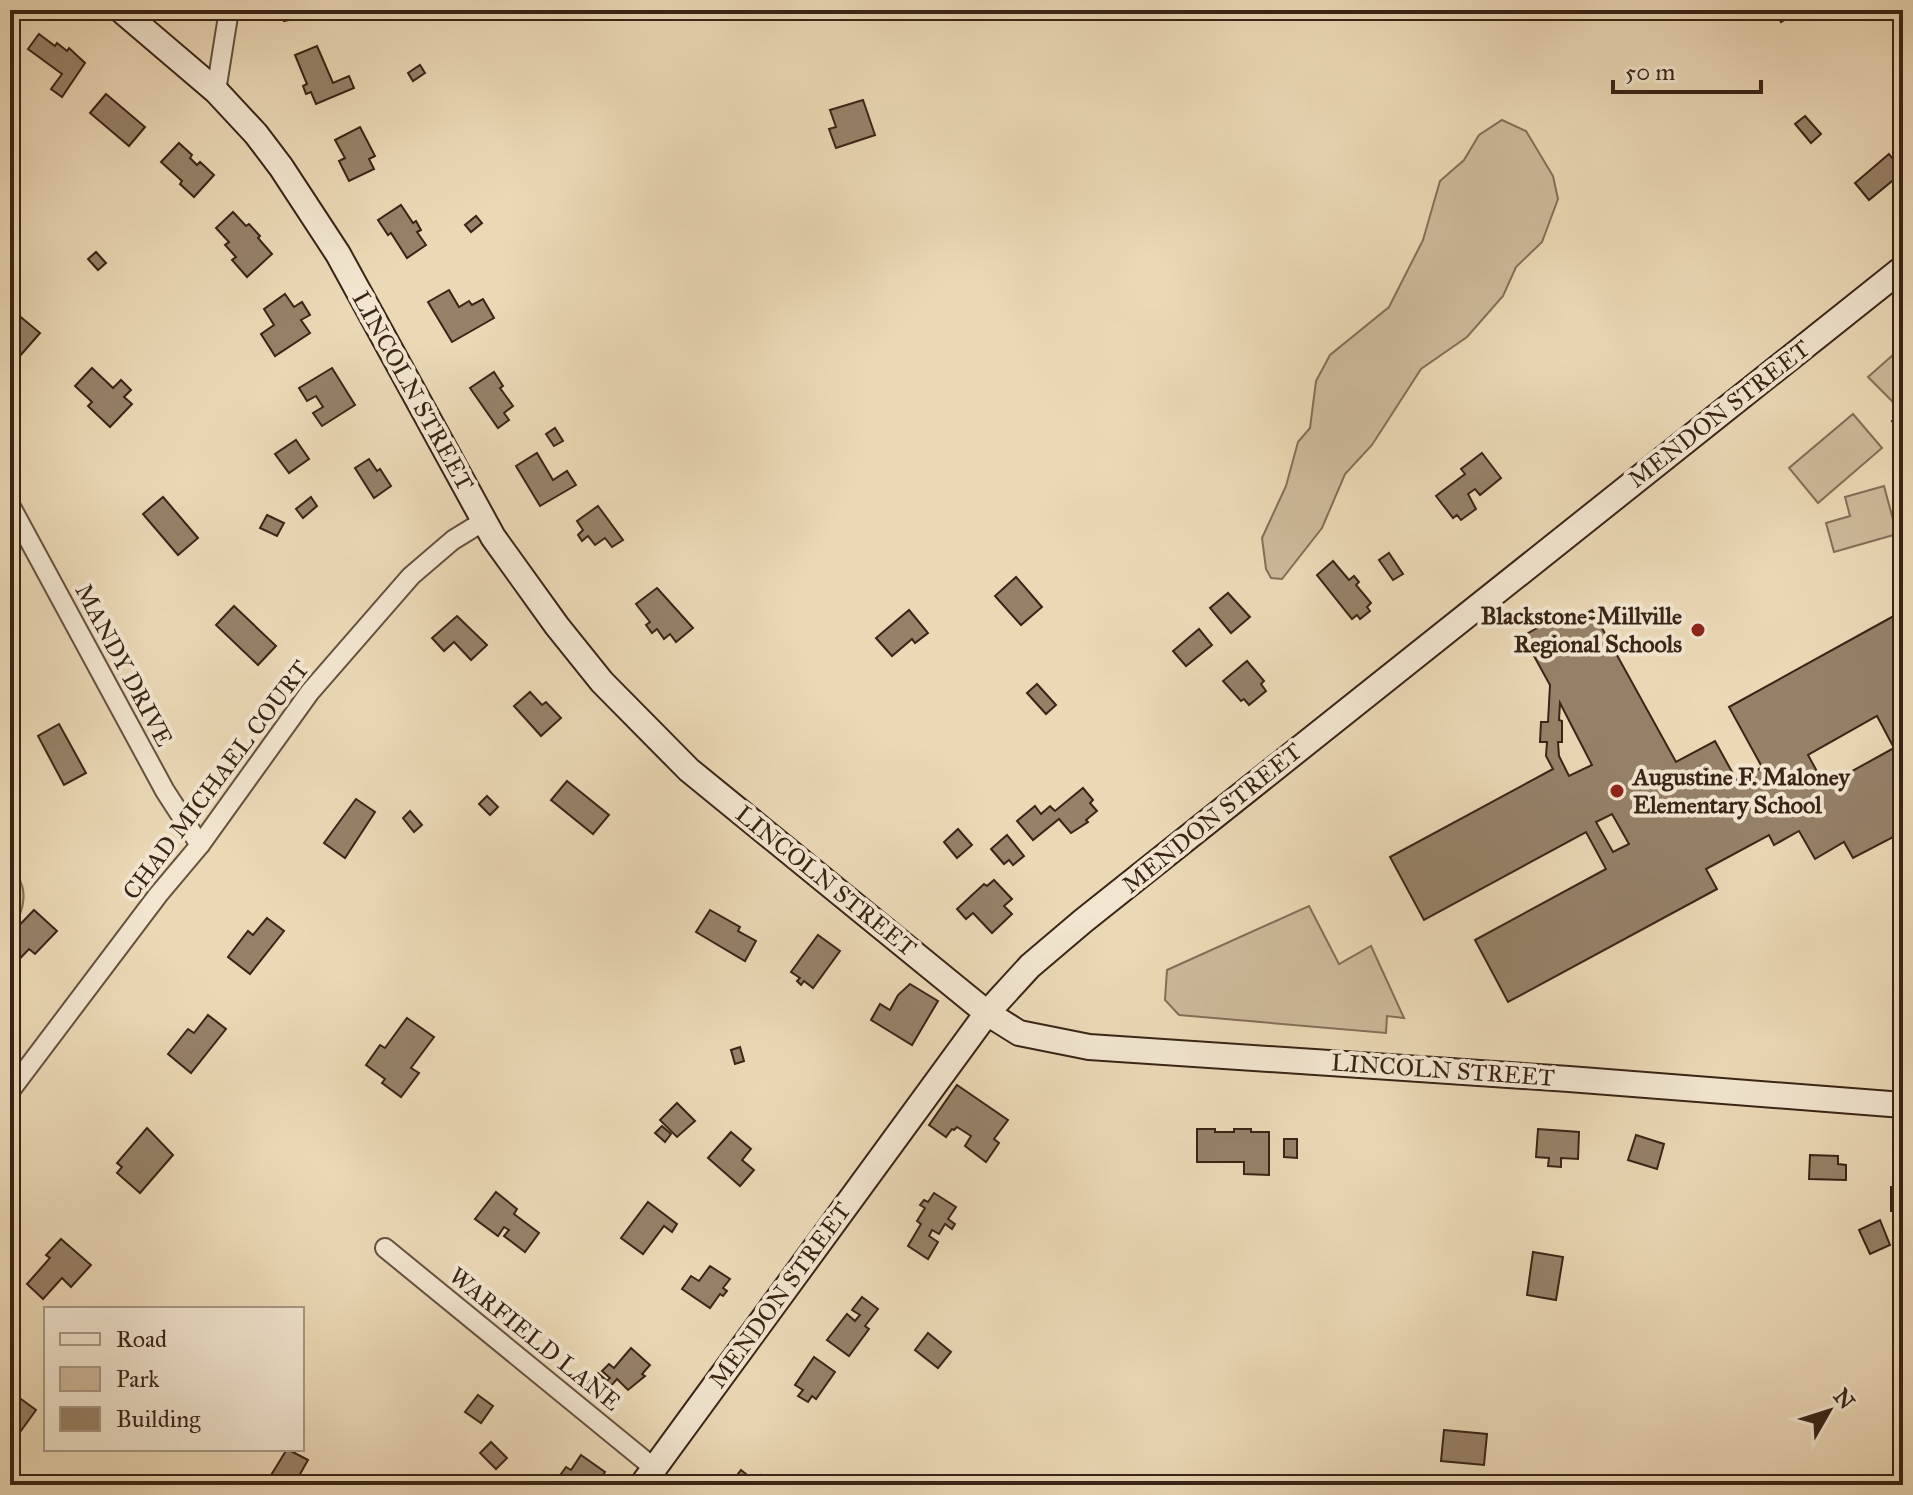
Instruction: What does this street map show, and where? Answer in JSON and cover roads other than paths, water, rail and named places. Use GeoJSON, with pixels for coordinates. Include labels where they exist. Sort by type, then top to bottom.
{"type":"FeatureCollection","features":[{"type":"Feature","properties":{"kind":"main road","name":"LINCOLN STREET"},"geometry":{"type":"LineString","coordinates":[[121,10],[216,91],[269,150],[325,232],[505,555],[571,645],[618,701],[689,770],[987,1013],[1019,1033],[1089,1047],[1903,1105]]}},
{"type":"Feature","properties":{"kind":"main road","name":"MENDON STREET"},"geometry":{"type":"LineString","coordinates":[[648,1476],[987,1013],[1030,966],[1903,268]]}},
{"type":"Feature","properties":{"kind":"street"},"geometry":{"type":"LineString","coordinates":[[216,91],[229,10]]}},
{"type":"Feature","properties":{"kind":"street","name":"MANDY DRIVE"},"geometry":{"type":"LineString","coordinates":[[10,505],[165,791],[200,845]]}},
{"type":"Feature","properties":{"kind":"street","name":"CHAD MICHAEL COURT"},"geometry":{"type":"LineString","coordinates":[[10,1091],[149,907],[200,845],[310,692],[411,576],[453,540],[484,521]]}},
{"type":"Feature","properties":{"kind":"street","name":"WARFIELD LANE"},"geometry":{"type":"LineString","coordinates":[[385,1248],[648,1476]]}},
{"type":"Feature","properties":{"kind":"place","name":"Blackstone-Millville Regional Schools"},"geometry":{"type":"Point","coordinates":[1698,630]}},
{"type":"Feature","properties":{"kind":"place","name":"Augustine F. Maloney Elementary School"},"geometry":{"type":"Point","coordinates":[1617,791]}}]}
